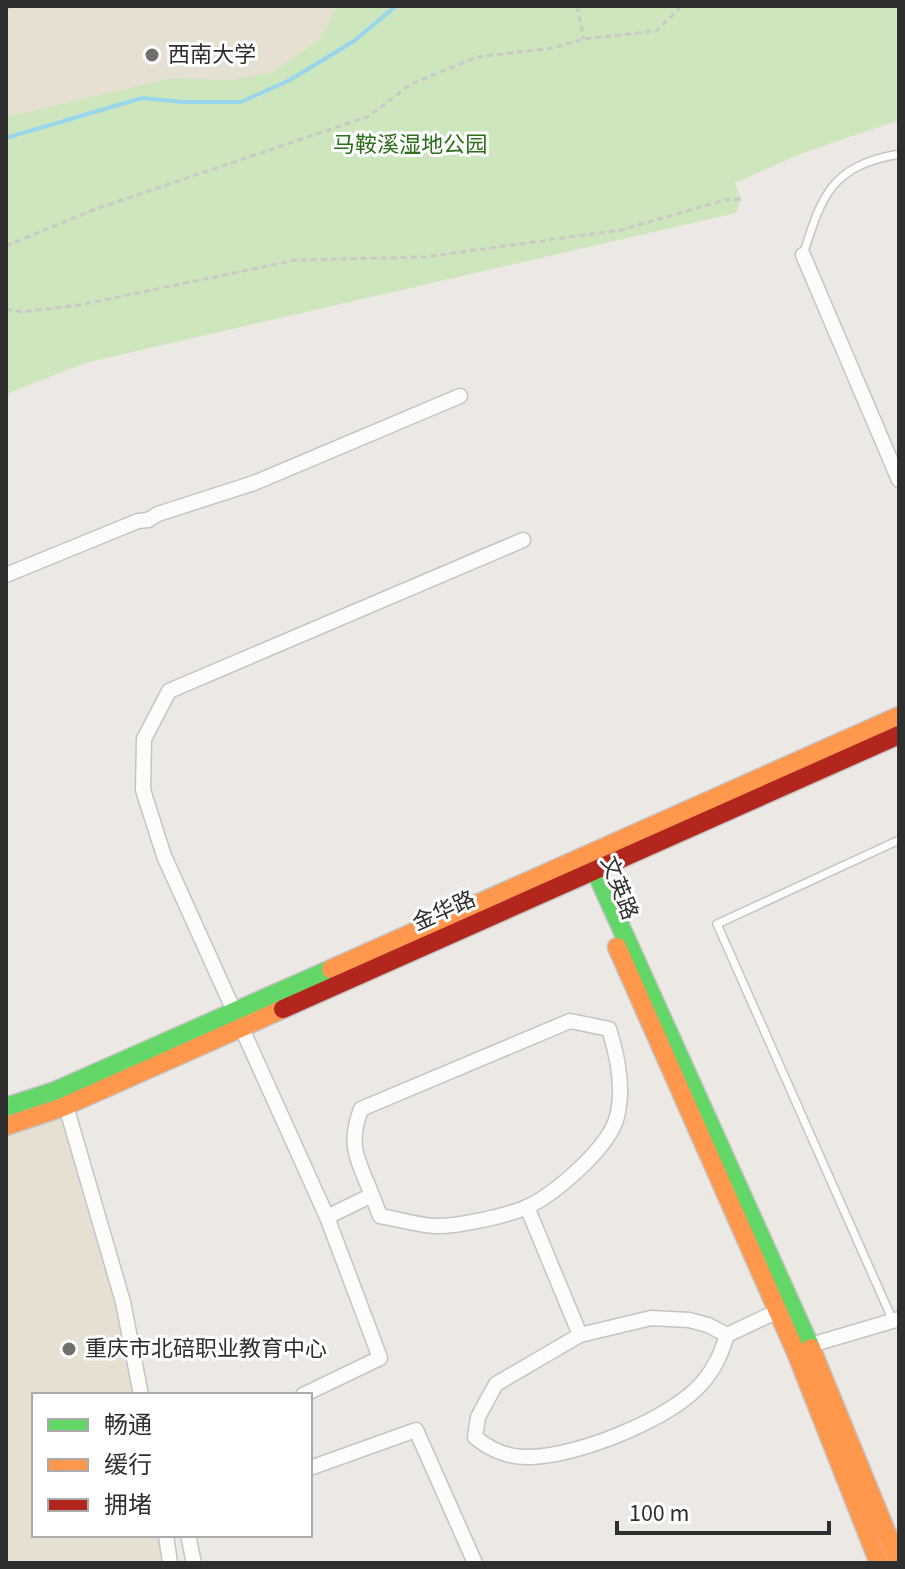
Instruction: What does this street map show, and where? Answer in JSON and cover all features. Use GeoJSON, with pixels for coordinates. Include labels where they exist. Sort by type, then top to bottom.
{"type":"FeatureCollection","features":[{"type":"Feature","properties":{"kind":"main road","name":"金华路"},"geometry":{"type":"LineString","coordinates":[[6,1126],[66,1106],[580,856],[899,716]]}},
{"type":"Feature","properties":{"kind":"main road","name":"金华路"},"geometry":{"type":"LineString","coordinates":[[6,1107],[238,1020],[590,872],[899,735]]}},
{"type":"Feature","properties":{"kind":"main road","name":"文英路"},"geometry":{"type":"LineString","coordinates":[[580,856],[590,872],[899,1563]]}},
{"type":"Feature","properties":{"kind":"main road","name":"文英路"},"geometry":{"type":"LineString","coordinates":[[590,872],[778,1311],[802,1348],[879,1563]]}},
{"type":"Feature","properties":{"kind":"street"},"geometry":{"type":"LineString","coordinates":[[803,255],[899,480]]}},
{"type":"Feature","properties":{"kind":"street"},"geometry":{"type":"LineString","coordinates":[[6,575],[138,521],[254,483],[460,396]]}},
{"type":"Feature","properties":{"kind":"street"},"geometry":{"type":"LineString","coordinates":[[307,1393],[380,1358],[327,1217],[164,856],[143,790],[144,739],[169,691],[523,540]]}},
{"type":"Feature","properties":{"kind":"street"},"geometry":{"type":"LineString","coordinates":[[570,1021],[609,1029],[619,1061],[616,1119],[599,1151],[567,1179],[527,1207],[502,1216],[436,1226],[380,1216],[372,1195],[353,1149],[353,1130],[361,1109],[570,1021]]}},
{"type":"Feature","properties":{"kind":"street"},"geometry":{"type":"LineString","coordinates":[[66,1106],[123,1302],[141,1393]]}},
{"type":"Feature","properties":{"kind":"street"},"geometry":{"type":"LineString","coordinates":[[327,1217],[372,1195]]}},
{"type":"Feature","properties":{"kind":"street"},"geometry":{"type":"LineString","coordinates":[[527,1207],[580,1335]]}},
{"type":"Feature","properties":{"kind":"street"},"geometry":{"type":"LineString","coordinates":[[727,1335],[689,1320],[651,1318],[580,1335],[496,1384],[478,1417],[475,1437],[498,1452],[529,1458],[590,1447],[655,1417],[700,1386],[720,1358],[727,1335],[778,1311]]}},
{"type":"Feature","properties":{"kind":"street"},"geometry":{"type":"LineString","coordinates":[[802,1348],[896,1320]]}},
{"type":"Feature","properties":{"kind":"street"},"geometry":{"type":"LineString","coordinates":[[312,1467],[416,1430],[475,1563]]}},
{"type":"Feature","properties":{"kind":"street"},"geometry":{"type":"LineString","coordinates":[[166,1537],[170,1563]]}},
{"type":"Feature","properties":{"kind":"street"},"geometry":{"type":"LineString","coordinates":[[188,1537],[194,1563]]}},
{"type":"Feature","properties":{"kind":"lane"},"geometry":{"type":"LineString","coordinates":[[803,255],[817,208],[833,182],[855,168],[899,154]]}},
{"type":"Feature","properties":{"kind":"lane"},"geometry":{"type":"LineString","coordinates":[[896,1320],[717,924],[899,840]]}},
{"type":"Feature","properties":{"kind":"path"},"geometry":{"type":"LineString","coordinates":[[6,8],[14,6]]}},
{"type":"Feature","properties":{"kind":"path"},"geometry":{"type":"LineString","coordinates":[[577,6],[584,39]]}},
{"type":"Feature","properties":{"kind":"path"},"geometry":{"type":"LineString","coordinates":[[6,246],[93,210],[369,116],[411,84],[477,57],[553,48],[584,39],[656,31],[682,6]]}},
{"type":"Feature","properties":{"kind":"path"},"geometry":{"type":"LineString","coordinates":[[6,309],[21,312],[80,305],[296,260],[425,257],[621,230],[725,200],[741,199]]}},
{"type":"Feature","properties":{"kind":"shaded area","name":"西南大学"},"geometry":{"type":"Polygon","coordinates":[[[6,6],[336,6],[321,38],[274,72],[232,80],[172,78],[6,117],[6,6]]]}},
{"type":"Feature","properties":{"kind":"shaded area","name":"重庆市北碚职业教育中心"},"geometry":{"type":"Polygon","coordinates":[[[63,1107],[140,1393],[32,1393],[32,1537],[166,1537],[170,1563],[6,1563],[6,1126],[63,1107]]]}},
{"type":"Feature","properties":{"kind":"green space","name":"马鞍溪湿地公园"},"geometry":{"type":"Polygon","coordinates":[[[336,6],[899,6],[899,120],[800,154],[735,183],[741,199],[736,213],[85,363],[6,394],[6,117],[172,78],[232,80],[273,72],[321,38],[336,6]]]}},
{"type":"Feature","properties":{"kind":"waterway"},"geometry":{"type":"LineString","coordinates":[[6,138],[142,98],[241,102],[290,80],[354,41],[396,6]]}},
{"type":"Feature","properties":{"kind":"traffic: fast"},"geometry":{"type":"LineString","coordinates":[[588,863],[595,870],[811,1348]]}},
{"type":"Feature","properties":{"kind":"traffic: fast"},"geometry":{"type":"LineString","coordinates":[[6,1107],[55,1091],[331,969]]}},
{"type":"Feature","properties":{"kind":"traffic: slow"},"geometry":{"type":"LineString","coordinates":[[331,969],[899,716]]}},
{"type":"Feature","properties":{"kind":"traffic: slow"},"geometry":{"type":"LineString","coordinates":[[617,947],[795,1350],[879,1563]]}},
{"type":"Feature","properties":{"kind":"traffic: slow"},"geometry":{"type":"LineString","coordinates":[[6,1126],[63,1107],[283,1009]]}},
{"type":"Feature","properties":{"kind":"traffic: slow"},"geometry":{"type":"LineString","coordinates":[[811,1348],[899,1563]]}},
{"type":"Feature","properties":{"kind":"traffic: jam"},"geometry":{"type":"LineString","coordinates":[[283,1009],[899,735]]}},
{"type":"Feature","properties":{"kind":"place","name":"西南大学"},"geometry":{"type":"Point","coordinates":[152,55]}},
{"type":"Feature","properties":{"kind":"place","name":"重庆市北碚职业教育中心"},"geometry":{"type":"Point","coordinates":[69,1349]}}]}
